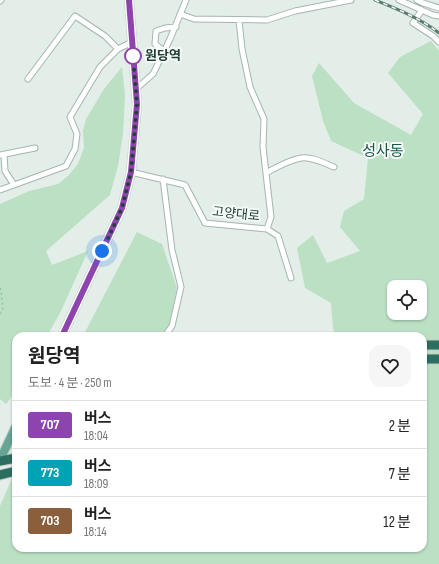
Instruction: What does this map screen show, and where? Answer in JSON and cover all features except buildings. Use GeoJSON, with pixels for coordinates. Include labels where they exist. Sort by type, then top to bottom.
{"type":"FeatureCollection","features":[{"type":"Feature","properties":{"kind":"highway"},"geometry":{"type":"LineString","coordinates":[[427,345],[439,345]]}},
{"type":"Feature","properties":{"kind":"highway"},"geometry":{"type":"LineString","coordinates":[[427,359],[439,359]]}},
{"type":"Feature","properties":{"kind":"highway"},"geometry":{"type":"LineString","coordinates":[[0,461],[12,459]]}},
{"type":"Feature","properties":{"kind":"highway"},"geometry":{"type":"LineString","coordinates":[[0,475],[12,472]]}},
{"type":"Feature","properties":{"kind":"main road"},"geometry":{"type":"LineString","coordinates":[[64,332],[122,208],[131,172],[137,104],[129,0]]}},
{"type":"Feature","properties":{"kind":"main road"},"geometry":{"type":"LineString","coordinates":[[0,461],[12,437]]}},
{"type":"Feature","properties":{"kind":"street"},"geometry":{"type":"LineString","coordinates":[[136,89],[153,74],[176,27],[186,0]]}},
{"type":"Feature","properties":{"kind":"street"},"geometry":{"type":"LineString","coordinates":[[180,14],[194,19],[267,20],[295,11],[351,0]]}},
{"type":"Feature","properties":{"kind":"street"},"geometry":{"type":"LineString","coordinates":[[399,0],[439,16]]}},
{"type":"Feature","properties":{"kind":"street"},"geometry":{"type":"LineString","coordinates":[[417,0],[439,8]]}},
{"type":"Feature","properties":{"kind":"street"},"geometry":{"type":"LineString","coordinates":[[422,10],[413,23],[433,36],[439,42]]}},
{"type":"Feature","properties":{"kind":"street"},"geometry":{"type":"LineString","coordinates":[[28,79],[75,16],[105,36],[118,49]]}},
{"type":"Feature","properties":{"kind":"street","name":"고양대로"},"geometry":{"type":"LineString","coordinates":[[238,20],[250,87],[264,119],[263,148],[271,217],[267,229]]}},
{"type":"Feature","properties":{"kind":"street"},"geometry":{"type":"LineString","coordinates":[[164,51],[155,44],[156,31],[176,27]]}},
{"type":"Feature","properties":{"kind":"street"},"geometry":{"type":"LineString","coordinates":[[0,190],[66,166],[75,149],[77,134],[70,117],[100,67],[118,49],[132,42]]}},
{"type":"Feature","properties":{"kind":"street"},"geometry":{"type":"LineString","coordinates":[[14,184],[5,171],[2,155],[35,148]]}},
{"type":"Feature","properties":{"kind":"street"},"geometry":{"type":"LineString","coordinates":[[266,172],[287,162],[302,158],[318,160],[334,167]]}},
{"type":"Feature","properties":{"kind":"street","name":"고양대로"},"geometry":{"type":"LineString","coordinates":[[131,172],[185,186],[205,223],[267,229],[278,236],[291,278]]}},
{"type":"Feature","properties":{"kind":"street"},"geometry":{"type":"LineString","coordinates":[[163,180],[172,250],[181,287],[172,326],[168,332]]}},
{"type":"Feature","properties":{"kind":"path"},"geometry":{"type":"LineString","coordinates":[[0,288],[2,290],[3,309],[0,315]]}},
{"type":"Feature","properties":{"kind":"green space"},"geometry":{"type":"Polygon","coordinates":[[[431,41],[439,51],[439,564],[0,564],[0,506],[12,478],[12,552],[427,552],[427,332],[335,332],[333,329],[331,303],[305,288],[297,248],[313,235],[327,263],[360,251],[340,227],[344,211],[364,199],[368,158],[331,141],[323,121],[312,76],[319,63],[354,103],[411,135],[423,114],[388,73],[400,57],[431,41]]]}},
{"type":"Feature","properties":{"kind":"green space"},"geometry":{"type":"Polygon","coordinates":[[[122,67],[125,96],[123,134],[118,166],[110,195],[46,251],[52,265],[88,251],[61,311],[49,332],[12,332],[12,396],[6,404],[0,399],[0,204],[29,191],[58,184],[68,176],[78,164],[84,148],[83,130],[86,119],[104,89],[122,67]]]}},
{"type":"Feature","properties":{"kind":"green space"},"geometry":{"type":"Polygon","coordinates":[[[137,232],[162,244],[177,288],[169,325],[165,332],[85,332],[137,232]]]}},
{"type":"Feature","properties":{"kind":"railway"},"geometry":{"type":"LineString","coordinates":[[375,0],[416,18],[439,33]]}},
{"type":"Feature","properties":{"kind":"bus line","name":"707"},"geometry":{"type":"LineString","coordinates":[[64,332],[122,208],[131,172],[137,104],[129,0]]}},
{"type":"Feature","properties":{"kind":"place","name":"원당역"},"geometry":{"type":"Point","coordinates":[133,56]}},
{"type":"Feature","properties":{"kind":"district","name":"성사동"},"geometry":{"type":"Point","coordinates":[383,151]}},
{"type":"Feature","properties":{"kind":"route"},"geometry":{"type":"LineString","coordinates":[[102,251],[122,208],[131,172],[137,104],[133,56]]}}]}
